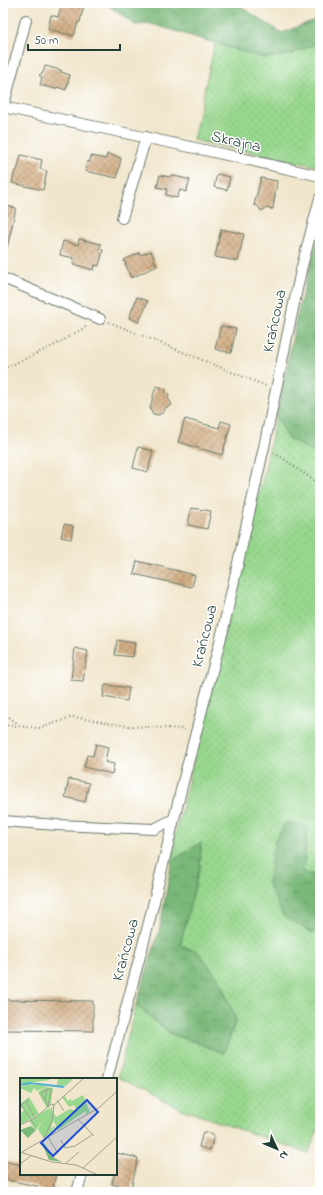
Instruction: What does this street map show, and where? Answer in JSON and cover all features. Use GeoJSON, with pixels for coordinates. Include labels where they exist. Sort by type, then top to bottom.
{"type":"FeatureCollection","features":[{"type":"Feature","properties":{"kind":"street","name":"Skrajna"},"geometry":{"type":"LineString","coordinates":[[26,20],[3,107],[320,176]]}},
{"type":"Feature","properties":{"kind":"street"},"geometry":{"type":"LineString","coordinates":[[122,218],[146,137]]}},
{"type":"Feature","properties":{"kind":"street","name":"Krańcowa"},"geometry":{"type":"LineString","coordinates":[[107,1078],[148,926],[196,730],[223,630],[264,447],[301,270],[320,198]]}},
{"type":"Feature","properties":{"kind":"street"},"geometry":{"type":"LineString","coordinates":[[3,278],[100,319]]}},
{"type":"Feature","properties":{"kind":"street"},"geometry":{"type":"LineString","coordinates":[[3,821],[154,829],[174,819]]}},
{"type":"Feature","properties":{"kind":"street"},"geometry":{"type":"LineString","coordinates":[[77,1192],[82,1175]]}},
{"type":"Feature","properties":{"kind":"path"},"geometry":{"type":"LineString","coordinates":[[3,369],[55,345],[100,319],[276,389]]}},
{"type":"Feature","properties":{"kind":"path"},"geometry":{"type":"LineString","coordinates":[[264,447],[286,459],[320,484]]}},
{"type":"Feature","properties":{"kind":"path"},"geometry":{"type":"LineString","coordinates":[[3,712],[20,726]]}},
{"type":"Feature","properties":{"kind":"path"},"geometry":{"type":"LineString","coordinates":[[3,725],[40,728],[73,717],[128,726],[196,730]]}},
{"type":"Feature","properties":{"kind":"green space"},"geometry":{"type":"Polygon","coordinates":[[[105,3],[235,3],[282,33],[320,18],[320,42],[292,54],[264,58],[152,24],[135,25],[105,3]]]}},
{"type":"Feature","properties":{"kind":"green space"},"geometry":{"type":"Polygon","coordinates":[[[320,42],[320,153],[316,166],[193,140],[215,43],[264,58],[292,54],[320,42]]]}},
{"type":"Feature","properties":{"kind":"green space"},"geometry":{"type":"Polygon","coordinates":[[[320,230],[320,456],[288,438],[278,419],[277,412],[299,307],[320,230]]]}},
{"type":"Feature","properties":{"kind":"green space"},"geometry":{"type":"Polygon","coordinates":[[[277,412],[278,419],[288,438],[320,456],[320,877],[303,872],[286,822],[312,933],[320,932],[320,1125],[308,1153],[181,1109],[118,1077],[136,1005],[170,1033],[224,1053],[236,1020],[219,979],[198,952],[180,945],[200,866],[200,843],[172,861],[176,832],[264,474],[277,412]]]}},
{"type":"Feature","properties":{"kind":"green space"},"geometry":{"type":"Polygon","coordinates":[[[286,822],[308,826],[303,872],[320,877],[320,932],[313,933],[284,917],[268,884],[275,840],[286,822]]]}},
{"type":"Feature","properties":{"kind":"green space"},"geometry":{"type":"Polygon","coordinates":[[[201,843],[200,866],[180,945],[198,952],[219,979],[236,1020],[224,1053],[170,1033],[136,1005],[159,931],[172,861],[201,843]]]}},
{"type":"Feature","properties":{"kind":"building"},"geometry":{"type":"Polygon","coordinates":[[[62,3],[84,5],[80,22],[78,22],[74,36],[48,29],[51,15],[58,17],[62,3]]]}},
{"type":"Feature","properties":{"kind":"building"},"geometry":{"type":"Polygon","coordinates":[[[45,66],[61,70],[61,72],[70,75],[66,90],[57,87],[56,89],[40,85],[42,78],[39,75],[43,73],[45,66]]]}},
{"type":"Feature","properties":{"kind":"building"},"geometry":{"type":"Polygon","coordinates":[[[107,154],[121,158],[117,178],[85,171],[87,161],[90,162],[91,156],[106,159],[107,154]]]}},
{"type":"Feature","properties":{"kind":"building"},"geometry":{"type":"Polygon","coordinates":[[[21,155],[42,160],[40,169],[47,171],[43,190],[12,183],[21,155]]]}},
{"type":"Feature","properties":{"kind":"building"},"geometry":{"type":"Polygon","coordinates":[[[217,174],[230,177],[227,190],[214,187],[217,174]]]}},
{"type":"Feature","properties":{"kind":"building"},"geometry":{"type":"Polygon","coordinates":[[[160,175],[170,177],[171,175],[190,180],[186,192],[180,190],[177,198],[166,195],[167,189],[157,187],[160,175]]]}},
{"type":"Feature","properties":{"kind":"building"},"geometry":{"type":"Polygon","coordinates":[[[261,178],[277,181],[273,209],[267,208],[261,211],[258,206],[254,205],[261,178]]]}},
{"type":"Feature","properties":{"kind":"building"},"geometry":{"type":"Polygon","coordinates":[[[3,205],[16,208],[7,248],[3,247],[3,205]]]}},
{"type":"Feature","properties":{"kind":"building"},"geometry":{"type":"Polygon","coordinates":[[[221,229],[244,234],[238,261],[215,257],[221,229]]]}},
{"type":"Feature","properties":{"kind":"building"},"geometry":{"type":"Polygon","coordinates":[[[79,239],[101,244],[99,249],[103,250],[99,266],[95,265],[94,270],[73,264],[74,258],[60,255],[63,241],[78,245],[79,239]]]}},
{"type":"Feature","properties":{"kind":"building"},"geometry":{"type":"Polygon","coordinates":[[[151,251],[157,266],[131,278],[124,260],[139,253],[140,255],[151,251]]]}},
{"type":"Feature","properties":{"kind":"building"},"geometry":{"type":"Polygon","coordinates":[[[137,297],[148,301],[139,322],[129,318],[137,297]]]}},
{"type":"Feature","properties":{"kind":"building"},"geometry":{"type":"Polygon","coordinates":[[[221,326],[236,329],[231,353],[215,349],[221,326]]]}},
{"type":"Feature","properties":{"kind":"building"},"geometry":{"type":"Polygon","coordinates":[[[156,386],[166,389],[165,392],[169,394],[168,398],[172,405],[165,408],[164,412],[158,415],[153,414],[150,408],[156,386]]]}},
{"type":"Feature","properties":{"kind":"building"},"geometry":{"type":"Polygon","coordinates":[[[185,419],[219,428],[221,421],[231,424],[222,455],[178,442],[185,419]]]}},
{"type":"Feature","properties":{"kind":"building"},"geometry":{"type":"Polygon","coordinates":[[[138,447],[153,451],[148,472],[133,468],[138,447]]]}},
{"type":"Feature","properties":{"kind":"building"},"geometry":{"type":"Polygon","coordinates":[[[191,508],[211,511],[207,529],[188,525],[191,508]]]}},
{"type":"Feature","properties":{"kind":"building"},"geometry":{"type":"Polygon","coordinates":[[[64,524],[73,526],[71,539],[61,537],[64,524]]]}},
{"type":"Feature","properties":{"kind":"building"},"geometry":{"type":"Polygon","coordinates":[[[137,561],[195,575],[192,587],[134,574],[137,561]]]}},
{"type":"Feature","properties":{"kind":"building"},"geometry":{"type":"Polygon","coordinates":[[[117,640],[135,643],[133,657],[115,655],[117,640]]]}},
{"type":"Feature","properties":{"kind":"building"},"geometry":{"type":"Polygon","coordinates":[[[75,648],[88,651],[83,681],[71,680],[75,648]]]}},
{"type":"Feature","properties":{"kind":"building"},"geometry":{"type":"Polygon","coordinates":[[[105,685],[129,688],[127,701],[103,697],[105,685]]]}},
{"type":"Feature","properties":{"kind":"building"},"geometry":{"type":"Polygon","coordinates":[[[96,744],[108,747],[105,762],[114,764],[112,774],[84,767],[87,755],[93,756],[96,744]]]}},
{"type":"Feature","properties":{"kind":"building"},"geometry":{"type":"Polygon","coordinates":[[[69,779],[89,783],[85,802],[65,797],[69,779]]]}},
{"type":"Feature","properties":{"kind":"building"},"geometry":{"type":"Polygon","coordinates":[[[3,1000],[93,1001],[93,1031],[3,1030],[3,1000]]]}},
{"type":"Feature","properties":{"kind":"building"},"geometry":{"type":"Polygon","coordinates":[[[203,1132],[214,1135],[210,1150],[199,1147],[203,1132]]]}},
{"type":"Feature","properties":{"kind":"building"},"geometry":{"type":"Polygon","coordinates":[[[117,1153],[138,1158],[131,1189],[112,1184],[114,1175],[117,1175],[117,1153]]]}},
{"type":"Feature","properties":{"kind":"building"},"geometry":{"type":"Polygon","coordinates":[[[3,1161],[20,1165],[20,1175],[56,1175],[52,1192],[36,1189],[37,1186],[3,1179],[3,1161]]]}}]}
